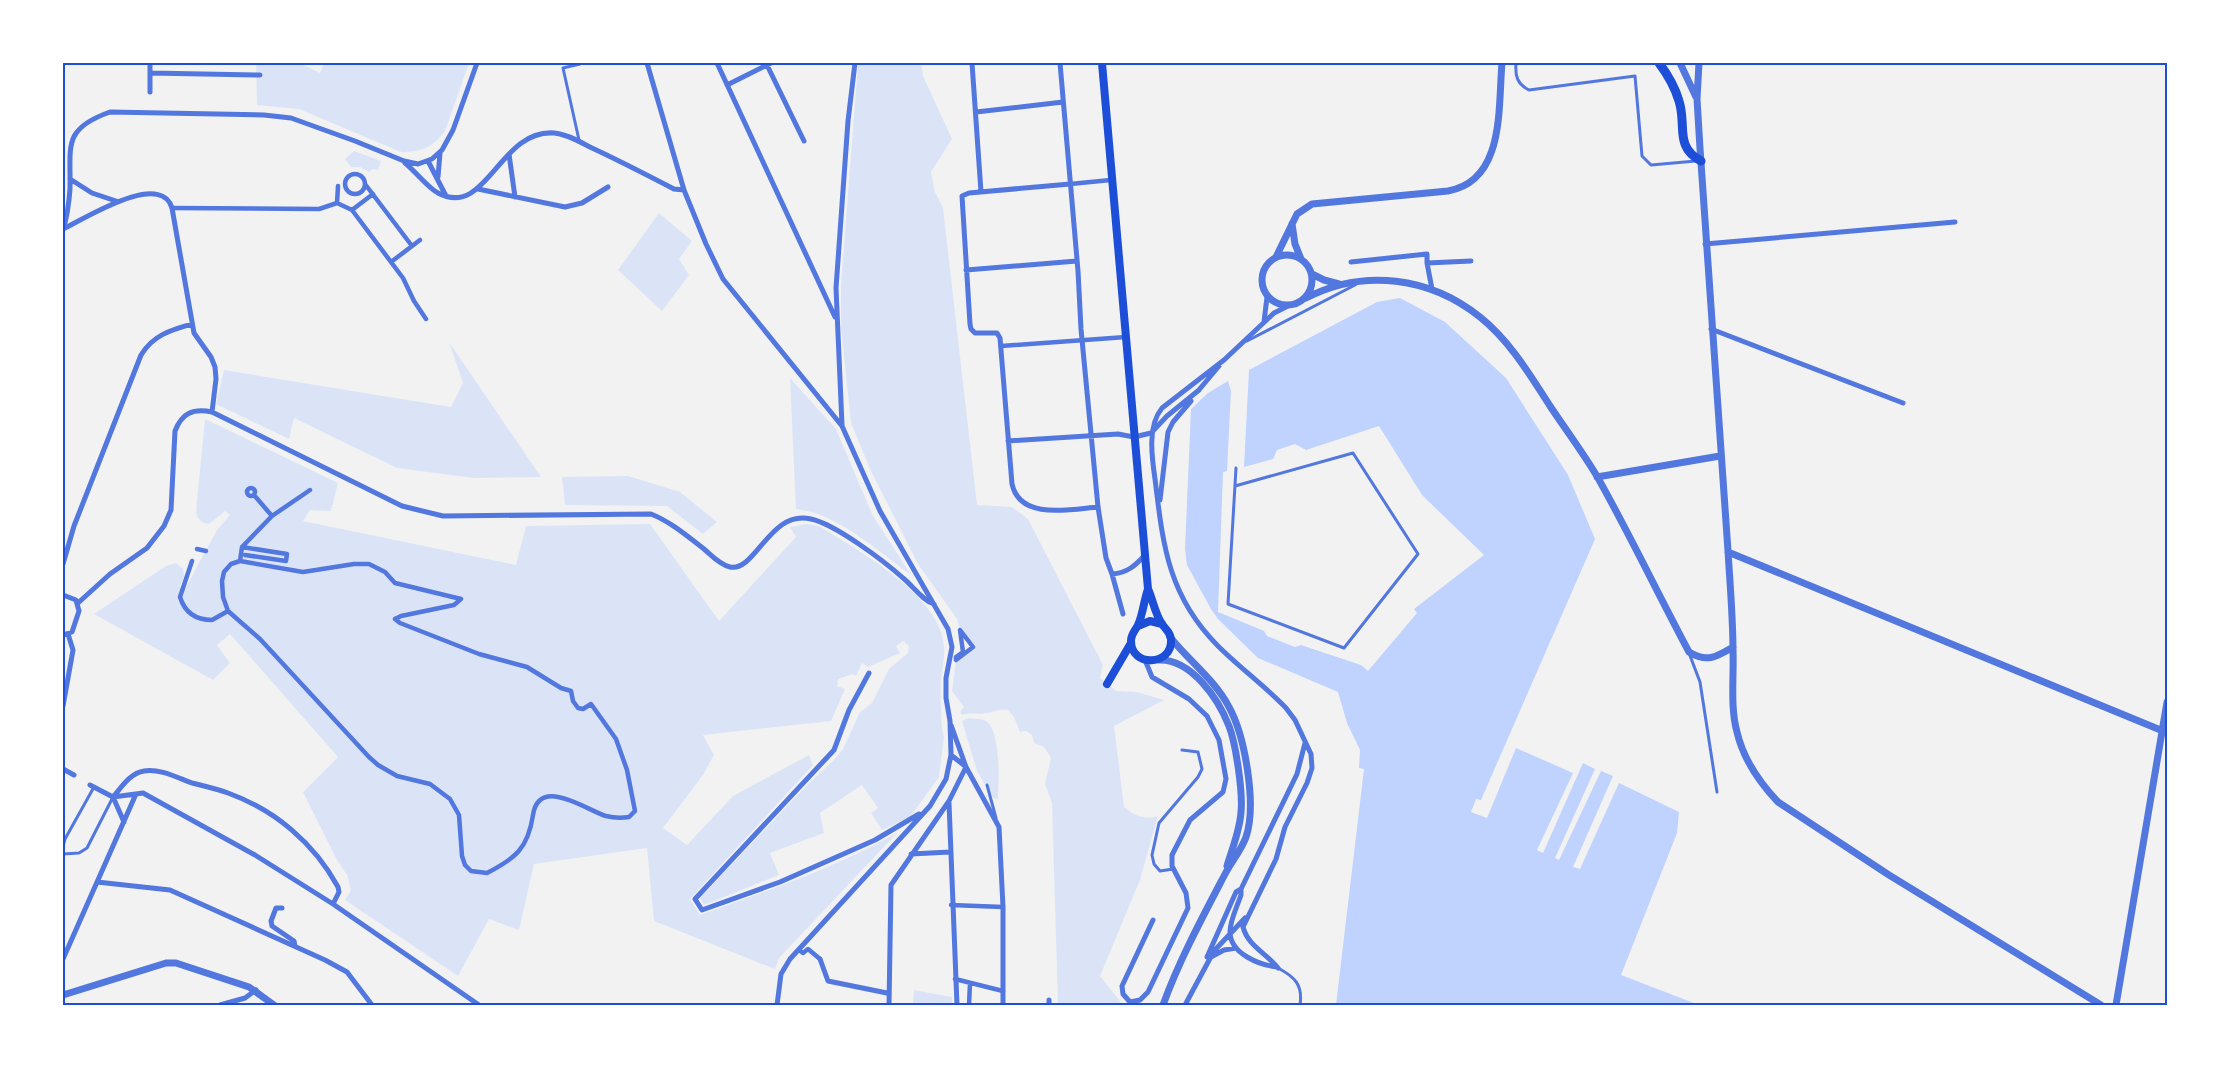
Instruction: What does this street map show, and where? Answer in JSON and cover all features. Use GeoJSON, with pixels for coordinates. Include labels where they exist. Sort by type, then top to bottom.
{"type":"FeatureCollection","features":[{"type":"Feature","properties":{"kind":"highway"},"geometry":{"type":"LineString","coordinates":[[1659,63],[1674,86],[1680,105],[1684,145],[1689,155],[1701,161]]}},
{"type":"Feature","properties":{"kind":"main road"},"geometry":{"type":"LineString","coordinates":[[1102,63],[1148,589],[1162,624],[1170,637],[1170,648],[1159,660],[1141,658],[1128,660],[1107,684],[1131,643],[1148,589]]}},
{"type":"Feature","properties":{"kind":"main road"},"geometry":{"type":"LineString","coordinates":[[1138,626],[1150,621],[1162,624]]}},
{"type":"Feature","properties":{"kind":"main road"},"geometry":{"type":"LineString","coordinates":[[1131,643],[1141,658]]}},
{"type":"Feature","properties":{"kind":"street"},"geometry":{"type":"LineString","coordinates":[[150,63],[150,92]]}},
{"type":"Feature","properties":{"kind":"street"},"geometry":{"type":"LineString","coordinates":[[438,179],[440,153],[453,130],[477,63]]}},
{"type":"Feature","properties":{"kind":"street"},"geometry":{"type":"LineString","coordinates":[[647,63],[684,190],[723,279],[842,426],[880,511],[951,638],[952,647],[946,688],[951,755],[946,779],[930,806],[798,950],[781,974],[777,1005]]}},
{"type":"Feature","properties":{"kind":"street"},"geometry":{"type":"LineString","coordinates":[[717,63],[836,320]]}},
{"type":"Feature","properties":{"kind":"street"},"geometry":{"type":"LineString","coordinates":[[972,63],[981,192]]}},
{"type":"Feature","properties":{"kind":"street"},"geometry":{"type":"LineString","coordinates":[[1060,63],[1098,507],[1104,549],[1123,614]]}},
{"type":"Feature","properties":{"kind":"street"},"geometry":{"type":"LineString","coordinates":[[1288,306],[1273,302],[1267,297],[1263,290],[1262,275],[1276,257],[1300,211],[1312,204],[1456,190],[1473,181],[1487,165],[1495,142],[1502,63]]}},
{"type":"Feature","properties":{"kind":"street"},"geometry":{"type":"LineString","coordinates":[[1680,63],[1697,99]]}},
{"type":"Feature","properties":{"kind":"street"},"geometry":{"type":"LineString","coordinates":[[1699,63],[1697,99],[1705,244],[1728,552],[1734,719],[1737,734],[1763,787],[1778,802],[1890,875],[2101,1005]]}},
{"type":"Feature","properties":{"kind":"street"},"geometry":{"type":"LineString","coordinates":[[727,85],[768,64],[804,141]]}},
{"type":"Feature","properties":{"kind":"street"},"geometry":{"type":"LineString","coordinates":[[842,426],[836,320],[848,121],[854,64]]}},
{"type":"Feature","properties":{"kind":"street"},"geometry":{"type":"LineString","coordinates":[[150,73],[260,75]]}},
{"type":"Feature","properties":{"kind":"street"},"geometry":{"type":"LineString","coordinates":[[976,111],[1063,102]]}},
{"type":"Feature","properties":{"kind":"street"},"geometry":{"type":"LineString","coordinates":[[63,230],[67,216],[70,178],[69,150],[74,136],[93,118],[110,112],[264,115],[291,118],[404,161],[418,164],[440,153]]}},
{"type":"Feature","properties":{"kind":"street"},"geometry":{"type":"LineString","coordinates":[[404,161],[435,192],[457,198],[467,197],[478,189],[509,154],[531,137],[543,134],[565,135],[674,189],[684,190]]}},
{"type":"Feature","properties":{"kind":"street"},"geometry":{"type":"LineString","coordinates":[[509,154],[515,197]]}},
{"type":"Feature","properties":{"kind":"street"},"geometry":{"type":"LineString","coordinates":[[424,179],[426,161]]}},
{"type":"Feature","properties":{"kind":"street"},"geometry":{"type":"LineString","coordinates":[[426,161],[446,196]]}},
{"type":"Feature","properties":{"kind":"street"},"geometry":{"type":"LineString","coordinates":[[365,184],[363,190],[357,194],[350,194],[345,189],[345,183],[351,175],[360,176],[412,246]]}},
{"type":"Feature","properties":{"kind":"street"},"geometry":{"type":"LineString","coordinates":[[70,178],[92,193],[116,201]]}},
{"type":"Feature","properties":{"kind":"street"},"geometry":{"type":"LineString","coordinates":[[1098,507],[1040,509],[1019,498],[1013,490],[1000,338],[997,333],[978,334],[971,329],[962,199],[965,193],[1112,180]]}},
{"type":"Feature","properties":{"kind":"street"},"geometry":{"type":"LineString","coordinates":[[478,189],[552,206],[571,206],[582,203],[608,187]]}},
{"type":"Feature","properties":{"kind":"street"},"geometry":{"type":"LineString","coordinates":[[337,203],[338,189],[345,189]]}},
{"type":"Feature","properties":{"kind":"street"},"geometry":{"type":"LineString","coordinates":[[63,230],[116,201],[152,194],[164,195],[172,208],[196,338],[211,357],[215,367],[212,412]]}},
{"type":"Feature","properties":{"kind":"street"},"geometry":{"type":"LineString","coordinates":[[352,210],[372,194]]}},
{"type":"Feature","properties":{"kind":"street"},"geometry":{"type":"LineString","coordinates":[[172,208],[319,209],[337,203],[352,210],[404,278],[414,301],[426,319]]}},
{"type":"Feature","properties":{"kind":"street"},"geometry":{"type":"LineString","coordinates":[[1705,244],[1954,222]]}},
{"type":"Feature","properties":{"kind":"street"},"geometry":{"type":"LineString","coordinates":[[1292,224],[1295,244],[1301,259],[1312,274],[1342,285]]}},
{"type":"Feature","properties":{"kind":"street"},"geometry":{"type":"LineString","coordinates":[[391,262],[420,240]]}},
{"type":"Feature","properties":{"kind":"street"},"geometry":{"type":"LineString","coordinates":[[1351,262],[1427,254],[1432,289]]}},
{"type":"Feature","properties":{"kind":"street"},"geometry":{"type":"LineString","coordinates":[[1276,257],[1293,256],[1301,259]]}},
{"type":"Feature","properties":{"kind":"street"},"geometry":{"type":"LineString","coordinates":[[966,270],[1077,261]]}},
{"type":"Feature","properties":{"kind":"street"},"geometry":{"type":"LineString","coordinates":[[1428,263],[1472,261]]}},
{"type":"Feature","properties":{"kind":"street"},"geometry":{"type":"LineString","coordinates":[[1306,298],[1313,282],[1312,274]]}},
{"type":"Feature","properties":{"kind":"street"},"geometry":{"type":"LineString","coordinates":[[1278,968],[1267,954],[1253,946],[1245,935],[1243,927],[1276,859],[1285,827],[1307,783],[1311,754],[1286,708],[1218,646],[1202,629],[1186,605],[1168,563],[1153,465],[1153,431],[1156,417],[1162,408],[1224,360],[1274,313],[1301,302],[1321,290],[1381,280],[1407,282],[1432,289],[1453,298],[1481,318],[1504,339],[1597,477],[1689,652],[1699,658],[1716,657],[1733,647]]}},
{"type":"Feature","properties":{"kind":"street"},"geometry":{"type":"LineString","coordinates":[[1264,323],[1267,297]]}},
{"type":"Feature","properties":{"kind":"street"},"geometry":{"type":"LineString","coordinates":[[63,564],[74,526],[141,355],[152,340],[162,334],[192,324]]}},
{"type":"Feature","properties":{"kind":"street"},"geometry":{"type":"LineString","coordinates":[[1711,329],[1903,403]]}},
{"type":"Feature","properties":{"kind":"street"},"geometry":{"type":"LineString","coordinates":[[1001,346],[1126,337]]}},
{"type":"Feature","properties":{"kind":"street"},"geometry":{"type":"LineString","coordinates":[[1159,512],[1168,432],[1173,422],[1224,360]]}},
{"type":"Feature","properties":{"kind":"street"},"geometry":{"type":"LineString","coordinates":[[1008,441],[1118,434],[1147,435],[1199,390]]}},
{"type":"Feature","properties":{"kind":"street"},"geometry":{"type":"LineString","coordinates":[[78,603],[110,574],[147,548],[164,526],[171,510],[174,442],[179,421],[192,411],[212,412],[402,506],[443,516],[651,514],[664,519],[717,560],[731,567],[748,560],[781,525],[790,520],[809,518],[820,522],[872,554],[904,578],[928,602],[934,604]]}},
{"type":"Feature","properties":{"kind":"street"},"geometry":{"type":"LineString","coordinates":[[1597,477],[1720,456]]}},
{"type":"Feature","properties":{"kind":"street"},"geometry":{"type":"LineString","coordinates":[[240,561],[242,547],[272,516],[310,490]]}},
{"type":"Feature","properties":{"kind":"street"},"geometry":{"type":"LineString","coordinates":[[254,495],[272,516]]}},
{"type":"Feature","properties":{"kind":"street"},"geometry":{"type":"LineString","coordinates":[[242,547],[287,554],[286,561],[245,555]]}},
{"type":"Feature","properties":{"kind":"street"},"geometry":{"type":"LineString","coordinates":[[197,549],[206,551]]}},
{"type":"Feature","properties":{"kind":"street"},"geometry":{"type":"LineString","coordinates":[[1728,552],[2163,731]]}},
{"type":"Feature","properties":{"kind":"street"},"geometry":{"type":"LineString","coordinates":[[1112,574],[1123,573],[1131,569],[1145,555]]}},
{"type":"Feature","properties":{"kind":"street"},"geometry":{"type":"LineString","coordinates":[[192,561],[180,597],[186,610],[203,620],[212,620],[228,611]]}},
{"type":"Feature","properties":{"kind":"street"},"geometry":{"type":"LineString","coordinates":[[240,561],[303,573],[354,564],[369,564],[385,572],[395,583],[460,597],[460,601],[454,604],[401,616],[395,620],[479,654],[526,667],[561,688],[571,691],[575,705],[578,708],[589,706],[616,739],[627,770],[635,811],[629,817],[621,818],[606,816],[564,798],[551,797],[540,800],[534,807],[528,839],[517,854],[487,873],[471,871],[465,865],[462,856],[459,815],[450,799],[430,784],[397,776],[378,765],[260,639],[228,611],[223,597],[224,572],[231,564],[240,561]]}},
{"type":"Feature","properties":{"kind":"street"},"geometry":{"type":"LineString","coordinates":[[63,595],[73,597],[78,603],[79,611],[77,620],[66,635],[73,650],[63,706]]}},
{"type":"Feature","properties":{"kind":"street"},"geometry":{"type":"LineString","coordinates":[[960,630],[973,647],[956,660],[956,657],[963,651],[960,630]]}},
{"type":"Feature","properties":{"kind":"street"},"geometry":{"type":"LineString","coordinates":[[1163,1005],[1226,872],[1240,850],[1248,828],[1250,794],[1244,749],[1235,718],[1221,694],[1170,637]]}},
{"type":"Feature","properties":{"kind":"street"},"geometry":{"type":"LineString","coordinates":[[1141,658],[1152,677],[1189,699],[1207,716],[1219,740],[1226,779],[1223,792],[1185,827],[1172,855],[1173,869],[1186,893],[1188,908],[1148,992],[1133,1004],[1124,996],[1122,986],[1153,920]]}},
{"type":"Feature","properties":{"kind":"street"},"geometry":{"type":"LineString","coordinates":[[1159,660],[1166,659],[1180,664],[1212,696],[1229,725],[1236,761],[1241,811],[1226,872]]}},
{"type":"Feature","properties":{"kind":"street"},"geometry":{"type":"LineString","coordinates":[[869,673],[849,710],[834,750],[694,899],[702,910],[780,882],[875,840],[930,806]]}},
{"type":"Feature","properties":{"kind":"street"},"geometry":{"type":"LineString","coordinates":[[2115,1005],[2167,702]]}},
{"type":"Feature","properties":{"kind":"street"},"geometry":{"type":"LineString","coordinates":[[950,721],[966,767],[999,827],[1003,907],[1003,1005]]}},
{"type":"Feature","properties":{"kind":"street"},"geometry":{"type":"LineString","coordinates":[[1278,968],[1261,965],[1236,948],[1230,934],[1241,889],[1297,774],[1305,741]]}},
{"type":"Feature","properties":{"kind":"street"},"geometry":{"type":"LineString","coordinates":[[951,755],[966,767]]}},
{"type":"Feature","properties":{"kind":"street"},"geometry":{"type":"LineString","coordinates":[[889,1005],[887,993],[891,885],[949,801],[966,767]]}},
{"type":"Feature","properties":{"kind":"street"},"geometry":{"type":"LineString","coordinates":[[63,769],[74,775]]}},
{"type":"Feature","properties":{"kind":"street"},"geometry":{"type":"LineString","coordinates":[[113,797],[134,774],[145,770],[160,772],[227,793],[258,806],[285,823],[310,848],[338,887],[339,892],[333,904]]}},
{"type":"Feature","properties":{"kind":"street"},"geometry":{"type":"LineString","coordinates":[[92,786],[113,797],[143,793],[255,855],[333,904],[479,1005]]}},
{"type":"Feature","properties":{"kind":"street"},"geometry":{"type":"LineString","coordinates":[[63,959],[136,794]]}},
{"type":"Feature","properties":{"kind":"street"},"geometry":{"type":"LineString","coordinates":[[113,797],[124,822]]}},
{"type":"Feature","properties":{"kind":"street"},"geometry":{"type":"LineString","coordinates":[[949,801],[951,905],[957,1005]]}},
{"type":"Feature","properties":{"kind":"street"},"geometry":{"type":"LineString","coordinates":[[911,854],[950,852]]}},
{"type":"Feature","properties":{"kind":"street"},"geometry":{"type":"LineString","coordinates":[[97,882],[170,890],[347,972],[372,1005]]}},
{"type":"Feature","properties":{"kind":"street"},"geometry":{"type":"LineString","coordinates":[[1185,1005],[1236,892],[1241,889]]}},
{"type":"Feature","properties":{"kind":"street"},"geometry":{"type":"LineString","coordinates":[[951,905],[1003,907]]}},
{"type":"Feature","properties":{"kind":"street"},"geometry":{"type":"LineString","coordinates":[[282,908],[276,908],[273,913],[272,926],[291,938],[295,946]]}},
{"type":"Feature","properties":{"kind":"street"},"geometry":{"type":"LineString","coordinates":[[1204,966],[1248,915]]}},
{"type":"Feature","properties":{"kind":"street"},"geometry":{"type":"LineString","coordinates":[[1210,958],[1224,950],[1236,948]]}},
{"type":"Feature","properties":{"kind":"street"},"geometry":{"type":"LineString","coordinates":[[798,950],[803,953],[808,949],[820,958],[828,981],[887,993]]}},
{"type":"Feature","properties":{"kind":"street"},"geometry":{"type":"LineString","coordinates":[[63,995],[166,963],[176,963],[256,990],[274,1005]]}},
{"type":"Feature","properties":{"kind":"street"},"geometry":{"type":"LineString","coordinates":[[955,979],[1003,990]]}},
{"type":"Feature","properties":{"kind":"street"},"geometry":{"type":"LineString","coordinates":[[969,1005],[970,983]]}},
{"type":"Feature","properties":{"kind":"street"},"geometry":{"type":"LineString","coordinates":[[220,1005],[245,998],[256,990]]}},
{"type":"Feature","properties":{"kind":"lane"},"geometry":{"type":"LineString","coordinates":[[1516,63],[1516,78],[1529,90],[1635,76],[1642,156],[1651,165],[1701,161]]}},
{"type":"Feature","properties":{"kind":"lane"},"geometry":{"type":"LineString","coordinates":[[579,142],[563,68],[580,64]]}},
{"type":"Feature","properties":{"kind":"lane"},"geometry":{"type":"LineString","coordinates":[[1240,345],[1359,283]]}},
{"type":"Feature","properties":{"kind":"lane"},"geometry":{"type":"LineString","coordinates":[[1235,486],[1353,453],[1418,554],[1344,648],[1228,604],[1236,468]]}},
{"type":"Feature","properties":{"kind":"lane"},"geometry":{"type":"LineString","coordinates":[[1689,652],[1700,682],[1718,792]]}},
{"type":"Feature","properties":{"kind":"lane"},"geometry":{"type":"LineString","coordinates":[[1173,869],[1160,871],[1154,864],[1152,855],[1159,823],[1198,777],[1202,768],[1198,752],[1182,750]]}},
{"type":"Feature","properties":{"kind":"lane"},"geometry":{"type":"LineString","coordinates":[[987,785],[999,827]]}},
{"type":"Feature","properties":{"kind":"lane"},"geometry":{"type":"LineString","coordinates":[[63,847],[92,786]]}},
{"type":"Feature","properties":{"kind":"lane"},"geometry":{"type":"LineString","coordinates":[[63,854],[79,853],[87,848],[113,797]]}},
{"type":"Feature","properties":{"kind":"lane"},"geometry":{"type":"LineString","coordinates":[[1278,968],[1293,976],[1298,982],[1301,993],[1300,1005]]}},
{"type":"Feature","properties":{"kind":"shaded area"},"geometry":{"type":"Polygon","coordinates":[[[256,63],[300,63],[320,73],[324,63],[469,63],[445,131],[426,148],[401,152],[299,109],[257,105],[256,63]]]}},
{"type":"Feature","properties":{"kind":"shaded area"},"geometry":{"type":"Polygon","coordinates":[[[858,63],[921,63],[923,76],[952,139],[931,172],[935,192],[943,208],[977,505],[1012,507],[1028,519],[1103,665],[1100,678],[1116,691],[1136,692],[1164,700],[1114,726],[1124,807],[1140,816],[1148,818],[1158,816],[1140,880],[1100,976],[1123,1005],[1058,1005],[1052,803],[1045,784],[1051,758],[1044,747],[1034,743],[1032,735],[1026,731],[1020,732],[1014,717],[1008,710],[962,715],[960,712],[964,707],[952,691],[956,660],[973,647],[960,630],[957,619],[918,564],[871,471],[851,423],[841,327],[841,285],[858,63]]]}},
{"type":"Feature","properties":{"kind":"shaded area"},"geometry":{"type":"Polygon","coordinates":[[[354,151],[381,161],[378,170],[373,169],[369,172],[360,167],[351,167],[345,159],[354,151]]]}},
{"type":"Feature","properties":{"kind":"shaded area"},"geometry":{"type":"Polygon","coordinates":[[[659,213],[692,241],[679,259],[689,275],[662,311],[618,270],[659,213]]]}},
{"type":"Feature","properties":{"kind":"shaded area"},"geometry":{"type":"Polygon","coordinates":[[[449,342],[541,477],[474,478],[397,468],[294,418],[289,439],[216,404],[224,370],[451,407],[463,383],[449,342]]]}},
{"type":"Feature","properties":{"kind":"shaded area"},"geometry":{"type":"Polygon","coordinates":[[[790,378],[836,429],[873,516],[911,575],[842,526],[811,512],[796,509],[790,378]]]}},
{"type":"Feature","properties":{"kind":"shaded area"},"geometry":{"type":"Polygon","coordinates":[[[205,419],[338,483],[331,511],[310,510],[303,521],[516,565],[526,526],[650,524],[719,621],[796,537],[790,527],[807,524],[819,526],[895,576],[929,610],[940,628],[944,647],[941,692],[944,737],[939,777],[910,817],[882,830],[871,813],[878,808],[862,785],[820,813],[824,833],[770,853],[779,875],[704,905],[700,898],[843,749],[860,712],[872,703],[889,669],[908,653],[909,646],[903,641],[896,646],[900,653],[868,667],[862,663],[856,676],[853,674],[838,679],[837,686],[845,689],[831,721],[703,735],[714,755],[703,775],[663,828],[687,845],[733,796],[809,755],[813,765],[690,899],[700,915],[825,868],[897,833],[779,958],[775,969],[654,921],[647,848],[534,864],[519,930],[489,919],[458,976],[345,900],[351,890],[347,875],[337,860],[303,792],[338,757],[230,634],[217,645],[230,663],[213,680],[94,614],[166,566],[176,563],[183,569],[184,576],[180,587],[185,589],[217,530],[230,515],[225,511],[209,524],[201,521],[196,512],[205,419]]]}},
{"type":"Feature","properties":{"kind":"shaded area"},"geometry":{"type":"Polygon","coordinates":[[[628,476],[680,492],[717,522],[703,534],[667,506],[565,505],[562,477],[628,476]]]}},
{"type":"Feature","properties":{"kind":"shaded area"},"geometry":{"type":"Polygon","coordinates":[[[968,718],[986,721],[994,735],[998,758],[998,799],[993,798],[977,771],[962,721],[968,718]]]}},
{"type":"Feature","properties":{"kind":"shaded area"},"geometry":{"type":"Polygon","coordinates":[[[914,990],[952,997],[952,1005],[913,1004],[914,990]]]}},
{"type":"Feature","properties":{"kind":"water"},"geometry":{"type":"Polygon","coordinates":[[[1400,298],[1445,322],[1506,378],[1568,475],[1595,539],[1481,800],[1476,799],[1471,812],[1487,818],[1516,748],[1573,773],[1537,850],[1543,853],[1583,763],[1595,769],[1555,858],[1559,860],[1601,771],[1613,776],[1573,867],[1580,869],[1619,783],[1679,812],[1677,833],[1621,975],[1699,1005],[1336,1005],[1364,769],[1359,768],[1360,750],[1347,723],[1338,692],[1258,658],[1218,619],[1187,565],[1185,549],[1191,409],[1208,393],[1228,381],[1231,391],[1227,471],[1223,472],[1218,612],[1264,631],[1267,636],[1295,647],[1301,645],[1361,665],[1368,671],[1417,613],[1414,609],[1484,555],[1422,495],[1379,426],[1306,450],[1295,444],[1277,450],[1273,459],[1244,467],[1249,370],[1377,302],[1400,298]]]}}]}
